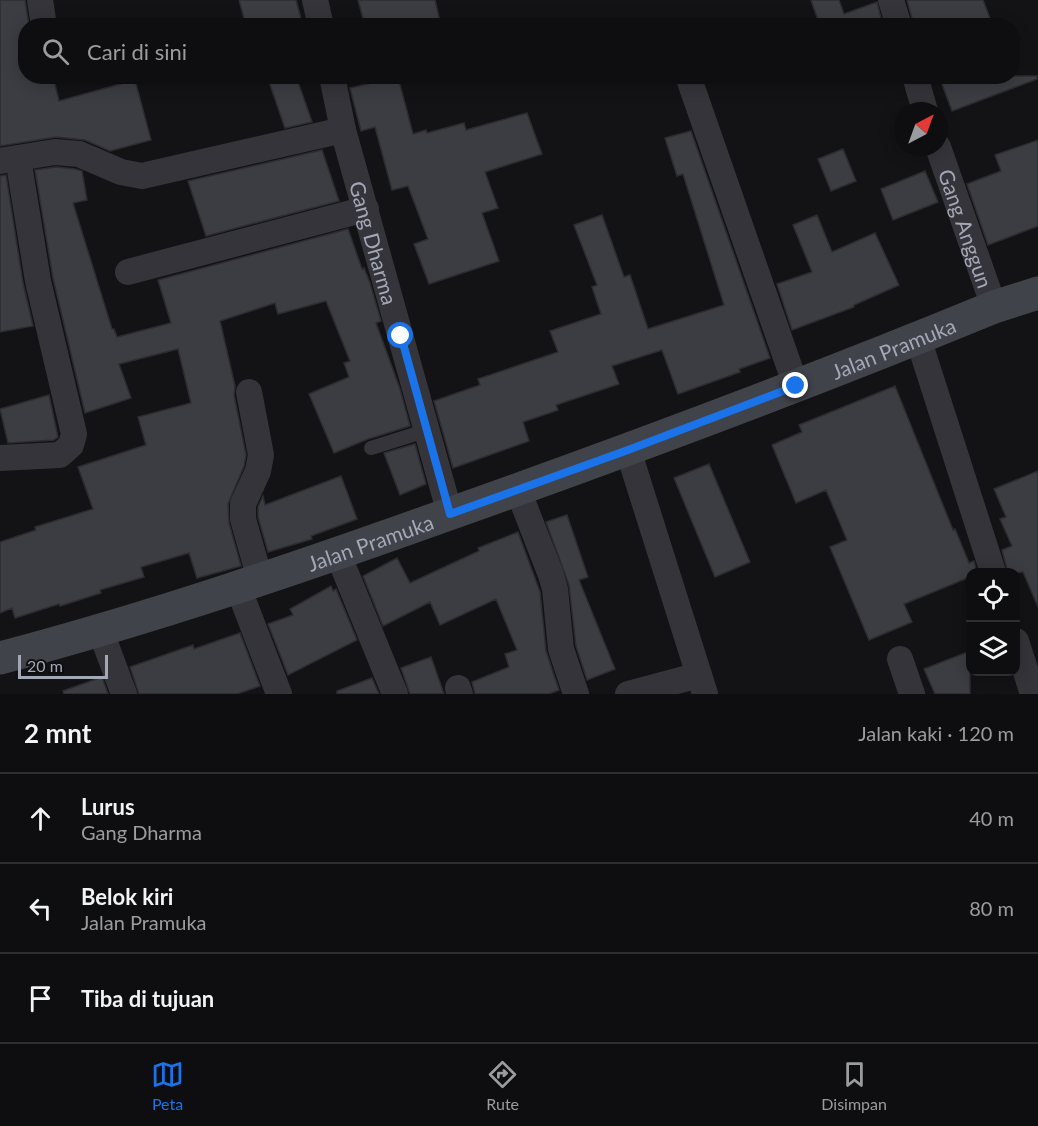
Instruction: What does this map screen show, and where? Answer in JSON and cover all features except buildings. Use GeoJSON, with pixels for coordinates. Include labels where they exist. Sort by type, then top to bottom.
{"type":"FeatureCollection","features":[{"type":"Feature","properties":{"kind":"street"},"geometry":{"type":"LineString","coordinates":[[40,0],[43,18]]}},
{"type":"Feature","properties":{"kind":"street"},"geometry":{"type":"LineString","coordinates":[[315,0],[319,18]]}},
{"type":"Feature","properties":{"kind":"street"},"geometry":{"type":"LineString","coordinates":[[891,0],[897,18]]}},
{"type":"Feature","properties":{"kind":"street","name":"Gang Dharma"},"geometry":{"type":"LineString","coordinates":[[334,84],[343,130],[450,514]]}},
{"type":"Feature","properties":{"kind":"street"},"geometry":{"type":"LineString","coordinates":[[691,84],[796,386]]}},
{"type":"Feature","properties":{"kind":"street"},"geometry":{"type":"LineString","coordinates":[[917,84],[922,102]]}},
{"type":"Feature","properties":{"kind":"street"},"geometry":{"type":"LineString","coordinates":[[0,458],[60,454],[71,445],[74,434],[9,160],[55,152],[79,154],[121,172],[142,176],[343,130]]}},
{"type":"Feature","properties":{"kind":"street","name":"Gang Anggun"},"geometry":{"type":"LineString","coordinates":[[941,156],[994,307]]}},
{"type":"Feature","properties":{"kind":"street"},"geometry":{"type":"LineString","coordinates":[[128,272],[366,209]]}},
{"type":"Feature","properties":{"kind":"street","name":"Jalan Pramuka"},"geometry":{"type":"LineString","coordinates":[[0,658],[101,632],[338,554],[628,450],[918,339],[994,307],[1038,294]]}},
{"type":"Feature","properties":{"kind":"street"},"geometry":{"type":"LineString","coordinates":[[918,339],[991,568]]}},
{"type":"Feature","properties":{"kind":"street"},"geometry":{"type":"LineString","coordinates":[[249,392],[261,455],[258,471],[243,504],[249,583],[279,694]]}},
{"type":"Feature","properties":{"kind":"street"},"geometry":{"type":"LineString","coordinates":[[628,450],[702,685],[628,694]]}},
{"type":"Feature","properties":{"kind":"street"},"geometry":{"type":"LineString","coordinates":[[518,490],[555,589],[561,650],[576,694]]}},
{"type":"Feature","properties":{"kind":"street"},"geometry":{"type":"LineString","coordinates":[[338,554],[395,694]]}},
{"type":"Feature","properties":{"kind":"street"},"geometry":{"type":"LineString","coordinates":[[101,632],[124,694]]}},
{"type":"Feature","properties":{"kind":"street"},"geometry":{"type":"LineString","coordinates":[[1020,653],[1033,694]]}},
{"type":"Feature","properties":{"kind":"street"},"geometry":{"type":"LineString","coordinates":[[900,659],[912,694]]}},
{"type":"Feature","properties":{"kind":"lane"},"geometry":{"type":"LineString","coordinates":[[371,448],[428,430]]}},
{"type":"Feature","properties":{"kind":"route"},"geometry":{"type":"LineString","coordinates":[[401,336],[450,514],[796,386]]}}]}
